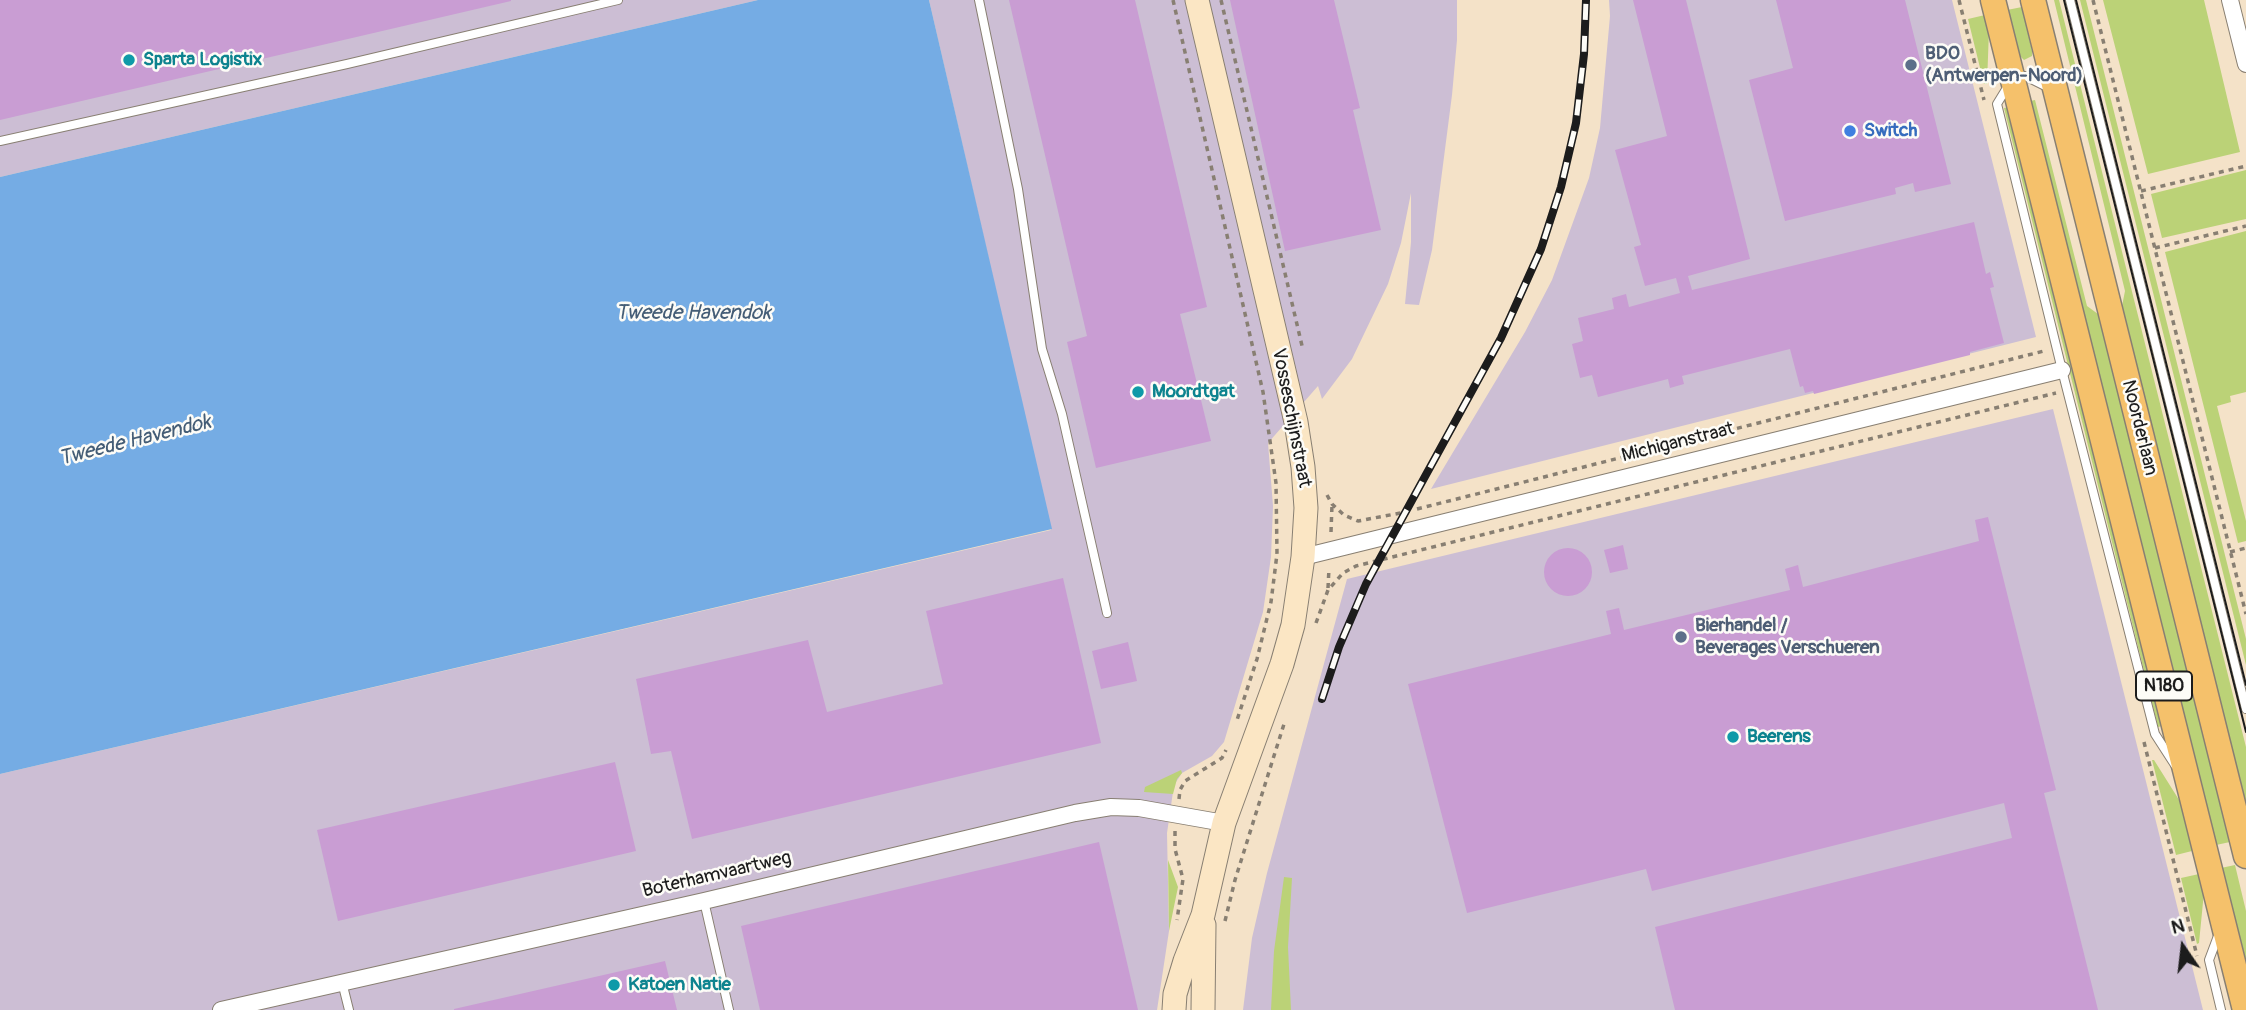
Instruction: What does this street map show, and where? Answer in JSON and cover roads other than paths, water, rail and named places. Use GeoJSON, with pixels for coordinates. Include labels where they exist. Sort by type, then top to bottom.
{"type":"FeatureCollection","features":[{"type":"Feature","properties":{"kind":"main road","name":"Noorderlaan"},"geometry":{"type":"LineString","coordinates":[[1993,0],[2245,1010]]}},
{"type":"Feature","properties":{"kind":"main road","name":"Noorderlaan"},"geometry":{"type":"LineString","coordinates":[[2033,0],[2246,856]]}},
{"type":"Feature","properties":{"kind":"street","name":"Vosseschijnstraat"},"geometry":{"type":"LineString","coordinates":[[1174,1010],[1175,994],[1185,961],[1203,915],[1224,823],[1282,664],[1299,597],[1306,492],[1296,422],[1196,0]]}},
{"type":"Feature","properties":{"kind":"street"},"geometry":{"type":"LineString","coordinates":[[2230,0],[2246,64]]}},
{"type":"Feature","properties":{"kind":"street","name":"Michiganstraat"},"geometry":{"type":"LineString","coordinates":[[1303,557],[2062,370]]}},
{"type":"Feature","properties":{"kind":"street","name":"Boterhamvaartweg"},"geometry":{"type":"LineString","coordinates":[[221,1010],[704,901],[1074,813],[1125,807],[1224,823]]}},
{"type":"Feature","properties":{"kind":"street","name":"Vosseschijnstraat"},"geometry":{"type":"LineString","coordinates":[[1203,915],[1203,1010]]}},
{"type":"Feature","properties":{"kind":"lane"},"geometry":{"type":"LineString","coordinates":[[0,141],[618,0]]}},
{"type":"Feature","properties":{"kind":"lane"},"geometry":{"type":"LineString","coordinates":[[979,0],[1018,189],[1042,349],[1062,414],[1107,613]]}},
{"type":"Feature","properties":{"kind":"lane"},"geometry":{"type":"LineString","coordinates":[[2070,0],[2246,709]]}},
{"type":"Feature","properties":{"kind":"lane"},"geometry":{"type":"LineString","coordinates":[[2013,77],[2025,76],[2055,91]]}},
{"type":"Feature","properties":{"kind":"lane","name":"Noorderlaan"},"geometry":{"type":"LineString","coordinates":[[2013,77],[1997,104],[2062,370],[2155,734],[2188,782]]}},
{"type":"Feature","properties":{"kind":"lane"},"geometry":{"type":"LineString","coordinates":[[704,901],[729,1010]]}},
{"type":"Feature","properties":{"kind":"lane"},"geometry":{"type":"LineString","coordinates":[[2221,1010],[2209,960],[2223,923]]}},
{"type":"Feature","properties":{"kind":"lane"},"geometry":{"type":"LineString","coordinates":[[342,982],[349,1010]]}},
{"type":"Feature","properties":{"kind":"water","name":"Tweede Havendok"},"geometry":{"type":"Polygon","coordinates":[[[758,0],[929,0],[1052,529],[0,774],[0,177],[758,0]]]}},
{"type":"Feature","properties":{"kind":"tram line"},"geometry":{"type":"LineString","coordinates":[[2064,0],[2246,732]]}},
{"type":"Feature","properties":{"kind":"tram line"},"geometry":{"type":"LineString","coordinates":[[2076,0],[2246,685]]}},
{"type":"Feature","properties":{"kind":"railway"},"geometry":{"type":"LineString","coordinates":[[1322,699],[1339,647],[1366,584],[1501,338],[1541,249],[1561,187],[1576,123],[1584,54],[1586,0]]}},
{"type":"Feature","properties":{"kind":"place","name":"Sparta Logistix"},"geometry":{"type":"Point","coordinates":[129,60]}},
{"type":"Feature","properties":{"kind":"place","name":"BDO (Antwerpen-Noord)"},"geometry":{"type":"Point","coordinates":[1911,65]}},
{"type":"Feature","properties":{"kind":"place","name":"Switch"},"geometry":{"type":"Point","coordinates":[1850,131]}},
{"type":"Feature","properties":{"kind":"place","name":"Moordtgat"},"geometry":{"type":"Point","coordinates":[1138,392]}},
{"type":"Feature","properties":{"kind":"place","name":"Bierhandel / Beverages Verschueren"},"geometry":{"type":"Point","coordinates":[1681,637]}},
{"type":"Feature","properties":{"kind":"place","name":"Beerens"},"geometry":{"type":"Point","coordinates":[1733,737]}},
{"type":"Feature","properties":{"kind":"place","name":"Katoen Natie"},"geometry":{"type":"Point","coordinates":[614,985]}}]}
